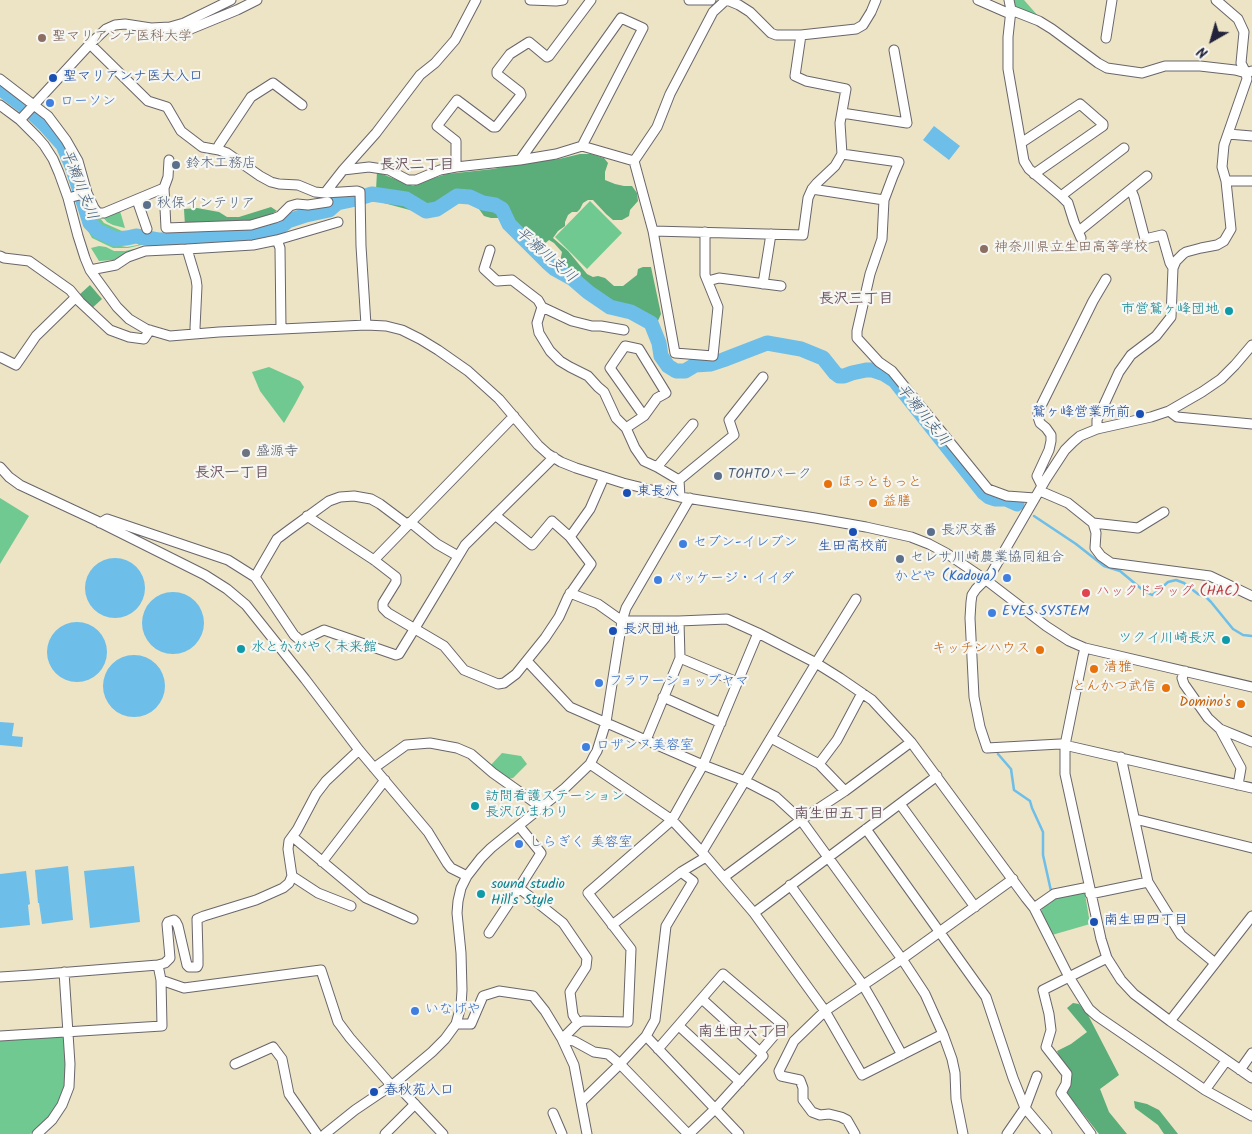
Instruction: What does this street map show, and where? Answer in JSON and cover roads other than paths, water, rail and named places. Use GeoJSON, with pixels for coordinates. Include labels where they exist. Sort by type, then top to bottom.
{"type":"FeatureCollection","features":[{"type":"Feature","properties":{"kind":"street"},"geometry":{"type":"LineString","coordinates":[[27,112],[106,29],[125,24],[151,28],[170,27],[184,23],[231,0]]}},
{"type":"Feature","properties":{"kind":"street"},"geometry":{"type":"LineString","coordinates":[[170,27],[181,33],[257,0]]}},
{"type":"Feature","properties":{"kind":"street"},"geometry":{"type":"LineString","coordinates":[[326,197],[343,170],[376,133],[420,75],[455,40],[476,0]]}},
{"type":"Feature","properties":{"kind":"street"},"geometry":{"type":"LineString","coordinates":[[530,0],[563,0]]}},
{"type":"Feature","properties":{"kind":"street"},"geometry":{"type":"LineString","coordinates":[[456,166],[456,141],[437,126],[457,100],[493,127],[496,127],[521,95],[520,92],[497,74],[497,71],[510,54],[528,42],[547,57],[549,56],[591,0]]}},
{"type":"Feature","properties":{"kind":"street"},"geometry":{"type":"LineString","coordinates":[[690,0],[711,0]]}},
{"type":"Feature","properties":{"kind":"street"},"geometry":{"type":"LineString","coordinates":[[705,232],[704,275],[718,307],[713,356],[675,353],[653,231],[634,161],[657,126],[670,94],[713,12],[727,0],[740,5],[750,12],[771,33],[776,35],[801,35],[856,29],[862,25],[871,12],[876,0]]}},
{"type":"Feature","properties":{"kind":"street"},"geometry":{"type":"LineString","coordinates":[[978,0],[1039,21],[1107,68],[1142,74],[1165,66],[1200,66],[1249,72]]}},
{"type":"Feature","properties":{"kind":"street"},"geometry":{"type":"LineString","coordinates":[[1009,0],[1008,69],[1024,161],[1034,174],[1068,203],[1080,235],[1148,176]]}},
{"type":"Feature","properties":{"kind":"street"},"geometry":{"type":"LineString","coordinates":[[1106,38],[1112,0]]}},
{"type":"Feature","properties":{"kind":"street"},"geometry":{"type":"LineString","coordinates":[[1216,0],[1238,19],[1244,32],[1241,64],[1249,72]]}},
{"type":"Feature","properties":{"kind":"street"},"geometry":{"type":"LineString","coordinates":[[520,160],[621,18],[643,28],[582,146]]}},
{"type":"Feature","properties":{"kind":"street"},"geometry":{"type":"LineString","coordinates":[[653,231],[803,236],[808,198],[812,188],[816,182],[835,166],[842,154],[840,123],[846,89],[806,81],[795,76],[801,35]]}},
{"type":"Feature","properties":{"kind":"street"},"geometry":{"type":"LineString","coordinates":[[90,44],[148,101],[166,107],[181,130],[202,147],[227,153],[271,182],[298,185],[326,197]]}},
{"type":"Feature","properties":{"kind":"street"},"geometry":{"type":"LineString","coordinates":[[842,113],[907,123],[894,50]]}},
{"type":"Feature","properties":{"kind":"street"},"geometry":{"type":"LineString","coordinates":[[1097,429],[1097,420],[1119,372],[1131,356],[1156,336],[1171,317],[1173,268],[1176,261],[1183,254],[1200,248],[1218,245],[1224,241],[1230,232],[1226,181],[1222,167],[1224,145],[1249,72]]}},
{"type":"Feature","properties":{"kind":"street"},"geometry":{"type":"LineString","coordinates":[[0,79],[27,112],[37,137],[53,159],[59,173],[98,213],[104,213],[164,188]]}},
{"type":"Feature","properties":{"kind":"street"},"geometry":{"type":"LineString","coordinates":[[219,150],[219,145],[252,97],[273,83],[302,105]]}},
{"type":"Feature","properties":{"kind":"street"},"geometry":{"type":"LineString","coordinates":[[1021,142],[1080,104],[1103,124],[1103,126],[1034,174]]}},
{"type":"Feature","properties":{"kind":"street"},"geometry":{"type":"LineString","coordinates":[[0,105],[48,116],[63,135],[78,161],[84,179],[79,195],[78,236],[90,270],[107,294],[129,319],[146,329],[170,336],[280,328],[366,325],[386,326],[402,330],[420,339],[468,371],[499,398],[538,445],[562,462],[576,468],[685,498],[815,518],[911,537],[946,553],[986,580],[1068,641],[1085,648],[1252,687]]}},
{"type":"Feature","properties":{"kind":"street"},"geometry":{"type":"LineString","coordinates":[[1228,134],[1252,136]]}},
{"type":"Feature","properties":{"kind":"street"},"geometry":{"type":"LineString","coordinates":[[343,170],[369,167],[379,168],[389,170],[408,180],[416,180],[440,170],[456,166],[520,160],[556,154],[582,146],[634,161]]}},
{"type":"Feature","properties":{"kind":"street"},"geometry":{"type":"LineString","coordinates":[[1061,196],[1124,148]]}},
{"type":"Feature","properties":{"kind":"street"},"geometry":{"type":"LineString","coordinates":[[842,154],[899,162],[884,200],[882,239],[870,274],[857,338],[879,362],[892,371],[988,489],[1007,496],[1037,495],[1068,502],[1093,522],[1138,528],[1164,512]]}},
{"type":"Feature","properties":{"kind":"street"},"geometry":{"type":"LineString","coordinates":[[169,160],[168,177],[164,188],[166,228],[251,225],[275,218],[290,206],[326,197],[360,192],[366,325]]}},
{"type":"Feature","properties":{"kind":"street"},"geometry":{"type":"LineString","coordinates":[[1226,181],[1252,181]]}},
{"type":"Feature","properties":{"kind":"street"},"geometry":{"type":"LineString","coordinates":[[812,188],[884,200]]}},
{"type":"Feature","properties":{"kind":"street"},"geometry":{"type":"LineString","coordinates":[[1131,190],[1146,238],[1162,235],[1173,268]]}},
{"type":"Feature","properties":{"kind":"street"},"geometry":{"type":"LineString","coordinates":[[137,200],[147,229]]}},
{"type":"Feature","properties":{"kind":"street"},"geometry":{"type":"LineString","coordinates":[[90,270],[116,265],[128,257],[146,251],[253,245],[338,222]]}},
{"type":"Feature","properties":{"kind":"street"},"geometry":{"type":"LineString","coordinates":[[763,284],[771,234]]}},
{"type":"Feature","properties":{"kind":"street"},"geometry":{"type":"LineString","coordinates":[[277,240],[280,248],[280,328]]}},
{"type":"Feature","properties":{"kind":"street"},"geometry":{"type":"LineString","coordinates":[[187,249],[197,286],[196,334]]}},
{"type":"Feature","properties":{"kind":"street"},"geometry":{"type":"LineString","coordinates":[[490,250],[484,269],[497,281],[512,280],[538,300],[542,307],[572,321],[592,326],[624,330]]}},
{"type":"Feature","properties":{"kind":"street"},"geometry":{"type":"LineString","coordinates":[[0,256],[30,261],[70,290],[110,330],[128,337],[144,339],[150,330]]}},
{"type":"Feature","properties":{"kind":"street"},"geometry":{"type":"LineString","coordinates":[[708,281],[719,278],[781,286]]}},
{"type":"Feature","properties":{"kind":"street"},"geometry":{"type":"LineString","coordinates":[[1037,495],[1037,476],[1051,441],[1051,435],[1040,422],[1038,412],[1093,301],[1106,279]]}},
{"type":"Feature","properties":{"kind":"street"},"geometry":{"type":"LineString","coordinates":[[0,357],[16,365],[36,336],[76,297]]}},
{"type":"Feature","properties":{"kind":"street"},"geometry":{"type":"LineString","coordinates":[[325,1134],[355,1110],[393,1084],[439,1046],[456,1024],[461,1006],[462,990],[457,913],[461,888],[467,876],[491,848],[565,788],[590,764],[597,751],[606,722],[622,621],[626,608],[685,498],[679,480],[657,466],[644,461],[635,448],[626,428],[616,418],[604,392],[588,376],[560,361],[550,351],[539,332],[537,323],[542,307]]}},
{"type":"Feature","properties":{"kind":"street"},"geometry":{"type":"LineString","coordinates":[[1252,345],[1224,376],[1202,392],[1169,411],[1097,429],[1080,436],[1069,446],[1024,516],[991,574],[972,595],[970,618],[974,697],[980,727],[987,748],[1060,744],[1252,788]]}},
{"type":"Feature","properties":{"kind":"street"},"geometry":{"type":"LineString","coordinates":[[626,428],[644,416],[657,398],[666,393],[639,349],[625,346],[610,368],[644,416]]}},
{"type":"Feature","properties":{"kind":"street"},"geometry":{"type":"LineString","coordinates":[[679,480],[734,435],[729,420],[763,377]]}},
{"type":"Feature","properties":{"kind":"street"},"geometry":{"type":"LineString","coordinates":[[1169,411],[1177,417],[1252,424]]}},
{"type":"Feature","properties":{"kind":"street"},"geometry":{"type":"LineString","coordinates":[[374,560],[514,416]]}},
{"type":"Feature","properties":{"kind":"street"},"geometry":{"type":"LineString","coordinates":[[657,466],[693,424]]}},
{"type":"Feature","properties":{"kind":"street"},"geometry":{"type":"LineString","coordinates":[[100,524],[107,519],[228,560],[255,577],[294,635],[301,641],[324,630],[396,655],[399,654],[465,545],[554,457]]}},
{"type":"Feature","properties":{"kind":"street"},"geometry":{"type":"LineString","coordinates":[[0,467],[20,485],[205,575],[227,589],[246,605],[374,768],[428,832],[451,868],[467,876]]}},
{"type":"Feature","properties":{"kind":"street"},"geometry":{"type":"LineString","coordinates":[[570,537],[590,509],[604,477]]}},
{"type":"Feature","properties":{"kind":"street"},"geometry":{"type":"LineString","coordinates":[[255,577],[277,540],[307,516],[330,501],[340,497],[354,496],[370,499],[380,504],[437,544],[458,556]]}},
{"type":"Feature","properties":{"kind":"street"},"geometry":{"type":"LineString","coordinates":[[307,516],[374,560],[396,577],[396,582],[383,603],[381,611],[415,628],[444,646],[464,670],[495,684],[504,683],[516,674],[546,638],[559,618],[570,593],[592,564],[570,537],[552,521],[532,545],[495,515]]}},
{"type":"Feature","properties":{"kind":"street"},"geometry":{"type":"LineString","coordinates":[[1093,522],[1096,533],[1095,548],[1101,556],[1111,563],[1210,576],[1252,596]]}},
{"type":"Feature","properties":{"kind":"street"},"geometry":{"type":"LineString","coordinates":[[570,593],[598,604],[622,621],[727,619],[816,663],[872,700],[911,742],[1034,908],[1069,976],[1094,1014],[1205,1090],[1252,1116]]}},
{"type":"Feature","properties":{"kind":"street"},"geometry":{"type":"LineString","coordinates":[[612,925],[704,854],[745,781],[856,599]]}},
{"type":"Feature","properties":{"kind":"street"},"geometry":{"type":"LineString","coordinates":[[646,740],[680,658],[679,621]]}},
{"type":"Feature","properties":{"kind":"street"},"geometry":{"type":"LineString","coordinates":[[562,1039],[578,1023],[583,1021],[628,1022],[631,948],[588,893],[672,820],[703,765],[758,633]]}},
{"type":"Feature","properties":{"kind":"street"},"geometry":{"type":"LineString","coordinates":[[1085,648],[1065,746],[1065,774],[1101,939],[1107,958],[1121,980],[1134,994],[1170,1022],[1252,1078]]}},
{"type":"Feature","properties":{"kind":"street"},"geometry":{"type":"LineString","coordinates":[[680,658],[737,682]]}},
{"type":"Feature","properties":{"kind":"street"},"geometry":{"type":"LineString","coordinates":[[527,661],[570,707],[703,765],[745,781],[776,797],[801,820],[902,958],[925,994],[943,1034],[955,1073],[956,1099],[963,1134]]}},
{"type":"Feature","properties":{"kind":"street"},"geometry":{"type":"LineString","coordinates":[[1185,671],[1182,678],[1184,684],[1208,718],[1220,729],[1241,768],[1238,785]]}},
{"type":"Feature","properties":{"kind":"street"},"geometry":{"type":"LineString","coordinates":[[819,764],[837,740],[862,693]]}},
{"type":"Feature","properties":{"kind":"street"},"geometry":{"type":"LineString","coordinates":[[663,697],[721,723]]}},
{"type":"Feature","properties":{"kind":"street"},"geometry":{"type":"LineString","coordinates":[[1220,729],[1252,742]]}},
{"type":"Feature","properties":{"kind":"street"},"geometry":{"type":"LineString","coordinates":[[771,738],[819,764],[844,791]]}},
{"type":"Feature","properties":{"kind":"street"},"geometry":{"type":"LineString","coordinates":[[724,877],[911,742]]}},
{"type":"Feature","properties":{"kind":"street"},"geometry":{"type":"LineString","coordinates":[[374,768],[406,745],[430,743],[457,748],[471,754],[493,773],[541,807]]}},
{"type":"Feature","properties":{"kind":"street"},"geometry":{"type":"LineString","coordinates":[[0,977],[32,976],[165,963],[170,958],[167,924],[174,920],[187,965],[189,967],[197,967],[197,919],[256,900],[288,883],[292,876],[288,849],[289,841],[293,838],[316,794],[331,776],[360,750]]}},
{"type":"Feature","properties":{"kind":"street"},"geometry":{"type":"LineString","coordinates":[[1121,758],[1148,882],[1181,935],[1216,963]]}},
{"type":"Feature","properties":{"kind":"street"},"geometry":{"type":"LineString","coordinates":[[590,764],[672,820],[704,854],[754,913],[825,1011],[862,1075],[943,1034]]}},
{"type":"Feature","properties":{"kind":"street"},"geometry":{"type":"LineString","coordinates":[[754,913],[936,776]]}},
{"type":"Feature","properties":{"kind":"street"},"geometry":{"type":"LineString","coordinates":[[322,862],[385,780]]}},
{"type":"Feature","properties":{"kind":"street"},"geometry":{"type":"LineString","coordinates":[[900,804],[975,906]]}},
{"type":"Feature","properties":{"kind":"street"},"geometry":{"type":"LineString","coordinates":[[1135,819],[1252,848]]}},
{"type":"Feature","properties":{"kind":"street"},"geometry":{"type":"LineString","coordinates":[[489,933],[541,852],[519,826]]}},
{"type":"Feature","properties":{"kind":"street"},"geometry":{"type":"LineString","coordinates":[[866,829],[986,998],[1025,1108],[1047,1134]]}},
{"type":"Feature","properties":{"kind":"street"},"geometry":{"type":"LineString","coordinates":[[293,838],[366,898],[413,919]]}},
{"type":"Feature","properties":{"kind":"street"},"geometry":{"type":"LineString","coordinates":[[581,1102],[646,1036],[655,1020],[666,926],[693,881],[681,872]]}},
{"type":"Feature","properties":{"kind":"street"},"geometry":{"type":"LineString","coordinates":[[292,876],[318,893],[351,906]]}},
{"type":"Feature","properties":{"kind":"street"},"geometry":{"type":"LineString","coordinates":[[856,1134],[847,1120],[841,1117],[829,1114],[820,1115],[812,1112],[803,1100],[803,1088],[800,1080],[781,1076],[779,1071],[794,1041],[825,1011],[1012,879]]}},
{"type":"Feature","properties":{"kind":"street"},"geometry":{"type":"LineString","coordinates":[[1034,908],[1054,894],[1148,882]]}},
{"type":"Feature","properties":{"kind":"street"},"geometry":{"type":"LineString","coordinates":[[790,885],[863,985],[902,1055]]}},
{"type":"Feature","properties":{"kind":"street"},"geometry":{"type":"LineString","coordinates":[[519,888],[563,923],[588,958],[586,967],[570,992],[573,1015],[578,1023]]}},
{"type":"Feature","properties":{"kind":"street"},"geometry":{"type":"LineString","coordinates":[[1170,1022],[1252,916]]}},
{"type":"Feature","properties":{"kind":"street"},"geometry":{"type":"LineString","coordinates":[[1091,1134],[1061,1093],[1066,1084],[1066,1074],[1046,1047],[1051,1030],[1043,990],[1107,958]]}},
{"type":"Feature","properties":{"kind":"street"},"geometry":{"type":"LineString","coordinates":[[0,1036],[162,1026],[161,980],[158,964]]}},
{"type":"Feature","properties":{"kind":"street"},"geometry":{"type":"LineString","coordinates":[[161,980],[184,988],[321,970],[338,1022],[393,1084],[443,1134]]}},
{"type":"Feature","properties":{"kind":"street"},"geometry":{"type":"LineString","coordinates":[[37,1134],[52,1120],[62,1105],[69,1087],[70,1064],[64,972]]}},
{"type":"Feature","properties":{"kind":"street"},"geometry":{"type":"LineString","coordinates":[[658,1049],[723,974],[783,1025],[760,1052]]}},
{"type":"Feature","properties":{"kind":"street"},"geometry":{"type":"LineString","coordinates":[[456,1024],[471,1024],[483,996],[499,991],[532,996],[562,1039],[574,1065],[587,1134]]}},
{"type":"Feature","properties":{"kind":"street"},"geometry":{"type":"LineString","coordinates":[[562,1039],[574,1041],[594,1052],[608,1054],[689,1134],[715,1109],[763,1056],[702,999]]}},
{"type":"Feature","properties":{"kind":"street"},"geometry":{"type":"LineString","coordinates":[[679,1026],[740,1082]]}},
{"type":"Feature","properties":{"kind":"street"},"geometry":{"type":"LineString","coordinates":[[646,1036],[739,1134]]}},
{"type":"Feature","properties":{"kind":"street"},"geometry":{"type":"LineString","coordinates":[[235,1064],[272,1047],[282,1059],[289,1094],[316,1134]]}},
{"type":"Feature","properties":{"kind":"street"},"geometry":{"type":"LineString","coordinates":[[1240,1070],[1252,1053]]}},
{"type":"Feature","properties":{"kind":"street"},"geometry":{"type":"LineString","coordinates":[[1205,1090],[1226,1061]]}},
{"type":"Feature","properties":{"kind":"street"},"geometry":{"type":"LineString","coordinates":[[1007,1134],[1025,1108],[1037,1076]]}},
{"type":"Feature","properties":{"kind":"street"},"geometry":{"type":"LineString","coordinates":[[385,1134],[415,1104]]}},
{"type":"Feature","properties":{"kind":"street"},"geometry":{"type":"LineString","coordinates":[[553,1112],[562,1134]]}},
{"type":"Feature","properties":{"kind":"water"},"geometry":{"type":"Polygon","coordinates":[[[934,126],[960,146],[949,160],[923,140],[934,126]]]}},
{"type":"Feature","properties":{"kind":"water"},"geometry":{"type":"Polygon","coordinates":[[[109,558],[121,558],[132,563],[140,571],[145,582],[143,600],[132,613],[121,618],[109,618],[98,613],[90,605],[85,594],[85,582],[90,571],[98,563],[109,558]]]}},
{"type":"Feature","properties":{"kind":"water"},"geometry":{"type":"Polygon","coordinates":[[[173,592],[185,594],[195,601],[202,611],[204,623],[202,635],[195,645],[185,652],[173,654],[161,652],[151,645],[144,635],[142,623],[144,611],[151,601],[161,594],[173,592]]]}},
{"type":"Feature","properties":{"kind":"water"},"geometry":{"type":"Polygon","coordinates":[[[77,622],[93,627],[98,631],[102,636],[107,652],[102,668],[98,673],[93,677],[77,682],[61,677],[56,673],[52,668],[47,652],[52,636],[56,631],[61,627],[77,622]]]}},
{"type":"Feature","properties":{"kind":"water"},"geometry":{"type":"Polygon","coordinates":[[[134,655],[151,660],[156,664],[160,669],[165,686],[160,703],[156,708],[151,712],[134,717],[117,712],[112,708],[108,703],[103,686],[108,669],[112,664],[117,660],[134,655]]]}},
{"type":"Feature","properties":{"kind":"water"},"geometry":{"type":"Polygon","coordinates":[[[0,722],[14,723],[12,736],[23,737],[22,747],[0,745],[0,722]]]}},
{"type":"Feature","properties":{"kind":"water"},"geometry":{"type":"Polygon","coordinates":[[[68,866],[73,920],[42,924],[35,870],[68,866]]]}},
{"type":"Feature","properties":{"kind":"water"},"geometry":{"type":"Polygon","coordinates":[[[134,866],[140,922],[90,928],[84,871],[134,866]]]}},
{"type":"Feature","properties":{"kind":"water"},"geometry":{"type":"Polygon","coordinates":[[[26,871],[30,904],[28,905],[30,925],[0,928],[0,874],[26,871]]]}},
{"type":"Feature","properties":{"kind":"waterway","name":"平瀬川支川"},"geometry":{"type":"LineString","coordinates":[[0,88],[29,110],[63,145],[72,166],[90,223],[98,231],[115,239],[136,236],[158,240],[201,239],[255,234],[280,227],[288,221],[306,215],[329,210],[337,203],[372,194],[406,199],[426,211],[437,209],[457,196],[470,197],[502,209],[509,224],[547,262],[573,279],[588,292],[610,307],[631,312],[651,323],[659,343],[661,356],[668,366],[676,371],[685,371],[695,365],[711,364],[767,343],[801,349],[823,358],[839,376],[866,370],[884,374],[895,381],[984,493],[989,497],[1006,499],[1017,504]]}},
{"type":"Feature","properties":{"kind":"waterway","name":"平瀬川支川"},"geometry":{"type":"LineString","coordinates":[[1017,504],[1025,509]]}},
{"type":"Feature","properties":{"kind":"waterway","name":"平瀬川支川"},"geometry":{"type":"LineString","coordinates":[[1034,516],[1076,544],[1104,566],[1120,571],[1144,591],[1152,595],[1168,582],[1176,580],[1184,583],[1198,594],[1206,597],[1233,629],[1243,635],[1252,636]]}},
{"type":"Feature","properties":{"kind":"waterway"},"geometry":{"type":"LineString","coordinates":[[998,754],[1011,769],[1014,790],[1030,801],[1043,832],[1043,855],[1051,891]]}},
{"type":"Feature","properties":{"kind":"place","name":"聖マリアンナ医科大学"},"geometry":{"type":"Point","coordinates":[42,38]}},
{"type":"Feature","properties":{"kind":"place","name":"聖マリアンナ医大入口"},"geometry":{"type":"Point","coordinates":[53,78]}},
{"type":"Feature","properties":{"kind":"place","name":"ローソン"},"geometry":{"type":"Point","coordinates":[50,103]}},
{"type":"Feature","properties":{"kind":"place","name":"鈴木工務店"},"geometry":{"type":"Point","coordinates":[176,165]}},
{"type":"Feature","properties":{"kind":"place","name":"秋保インテリア"},"geometry":{"type":"Point","coordinates":[147,205]}},
{"type":"Feature","properties":{"kind":"place","name":"神奈川県立生田高等学校"},"geometry":{"type":"Point","coordinates":[984,249]}},
{"type":"Feature","properties":{"kind":"place","name":"市営鷲ヶ峰団地"},"geometry":{"type":"Point","coordinates":[1229,311]}},
{"type":"Feature","properties":{"kind":"place","name":"鷲ヶ峰営業所前"},"geometry":{"type":"Point","coordinates":[1140,414]}},
{"type":"Feature","properties":{"kind":"place","name":"盛源寺"},"geometry":{"type":"Point","coordinates":[246,453]}},
{"type":"Feature","properties":{"kind":"place","name":"TOHTOパーク"},"geometry":{"type":"Point","coordinates":[718,476]}},
{"type":"Feature","properties":{"kind":"place","name":"ほっともっと"},"geometry":{"type":"Point","coordinates":[828,484]}},
{"type":"Feature","properties":{"kind":"place","name":"東長沢"},"geometry":{"type":"Point","coordinates":[627,493]}},
{"type":"Feature","properties":{"kind":"place","name":"益膳"},"geometry":{"type":"Point","coordinates":[873,503]}},
{"type":"Feature","properties":{"kind":"place","name":"生田高校前"},"geometry":{"type":"Point","coordinates":[853,532]}},
{"type":"Feature","properties":{"kind":"place","name":"長沢交番"},"geometry":{"type":"Point","coordinates":[931,532]}},
{"type":"Feature","properties":{"kind":"place","name":"セブン-イレブン"},"geometry":{"type":"Point","coordinates":[683,544]}},
{"type":"Feature","properties":{"kind":"place","name":"セレサ川崎農業協同組合"},"geometry":{"type":"Point","coordinates":[900,559]}},
{"type":"Feature","properties":{"kind":"place","name":"かどや (Kadoya)"},"geometry":{"type":"Point","coordinates":[1007,578]}},
{"type":"Feature","properties":{"kind":"place","name":"パッケージ・イイダ"},"geometry":{"type":"Point","coordinates":[658,580]}},
{"type":"Feature","properties":{"kind":"place","name":"ハックドラッグ (HAC)"},"geometry":{"type":"Point","coordinates":[1086,593]}},
{"type":"Feature","properties":{"kind":"place","name":"EYES SYSTEM"},"geometry":{"type":"Point","coordinates":[992,613]}},
{"type":"Feature","properties":{"kind":"place","name":"長沢団地"},"geometry":{"type":"Point","coordinates":[613,631]}},
{"type":"Feature","properties":{"kind":"place","name":"ツクイ川崎長沢"},"geometry":{"type":"Point","coordinates":[1226,640]}},
{"type":"Feature","properties":{"kind":"place","name":"水とかがやく未来館"},"geometry":{"type":"Point","coordinates":[241,649]}},
{"type":"Feature","properties":{"kind":"place","name":"キッチンハウス"},"geometry":{"type":"Point","coordinates":[1040,650]}},
{"type":"Feature","properties":{"kind":"place","name":"清雅"},"geometry":{"type":"Point","coordinates":[1094,669]}},
{"type":"Feature","properties":{"kind":"place","name":"フラワーショップヤマ"},"geometry":{"type":"Point","coordinates":[599,683]}},
{"type":"Feature","properties":{"kind":"place","name":"とんかつ武信"},"geometry":{"type":"Point","coordinates":[1166,688]}},
{"type":"Feature","properties":{"kind":"place","name":"Domino's"},"geometry":{"type":"Point","coordinates":[1241,704]}},
{"type":"Feature","properties":{"kind":"place","name":"ロザンヌ美容室"},"geometry":{"type":"Point","coordinates":[586,747]}},
{"type":"Feature","properties":{"kind":"place","name":"訪問看護ステーション 長沢ひまわり"},"geometry":{"type":"Point","coordinates":[475,806]}},
{"type":"Feature","properties":{"kind":"place","name":"しらぎく 美容室"},"geometry":{"type":"Point","coordinates":[519,844]}},
{"type":"Feature","properties":{"kind":"place","name":"sound studio Hill's Style"},"geometry":{"type":"Point","coordinates":[481,894]}},
{"type":"Feature","properties":{"kind":"place","name":"南生田四丁目"},"geometry":{"type":"Point","coordinates":[1094,922]}},
{"type":"Feature","properties":{"kind":"place","name":"いなげや"},"geometry":{"type":"Point","coordinates":[415,1011]}},
{"type":"Feature","properties":{"kind":"place","name":"春秋苑入口"},"geometry":{"type":"Point","coordinates":[374,1092]}},
{"type":"Feature","properties":{"kind":"district","name":"長沢二丁目"},"geometry":{"type":"Point","coordinates":[417,166]}},
{"type":"Feature","properties":{"kind":"district","name":"長沢三丁目"},"geometry":{"type":"Point","coordinates":[856,300]}},
{"type":"Feature","properties":{"kind":"district","name":"長沢一丁目"},"geometry":{"type":"Point","coordinates":[232,474]}},
{"type":"Feature","properties":{"kind":"district","name":"南生田五丁目"},"geometry":{"type":"Point","coordinates":[839,815]}},
{"type":"Feature","properties":{"kind":"district","name":"南生田六丁目"},"geometry":{"type":"Point","coordinates":[743,1033]}}]}
